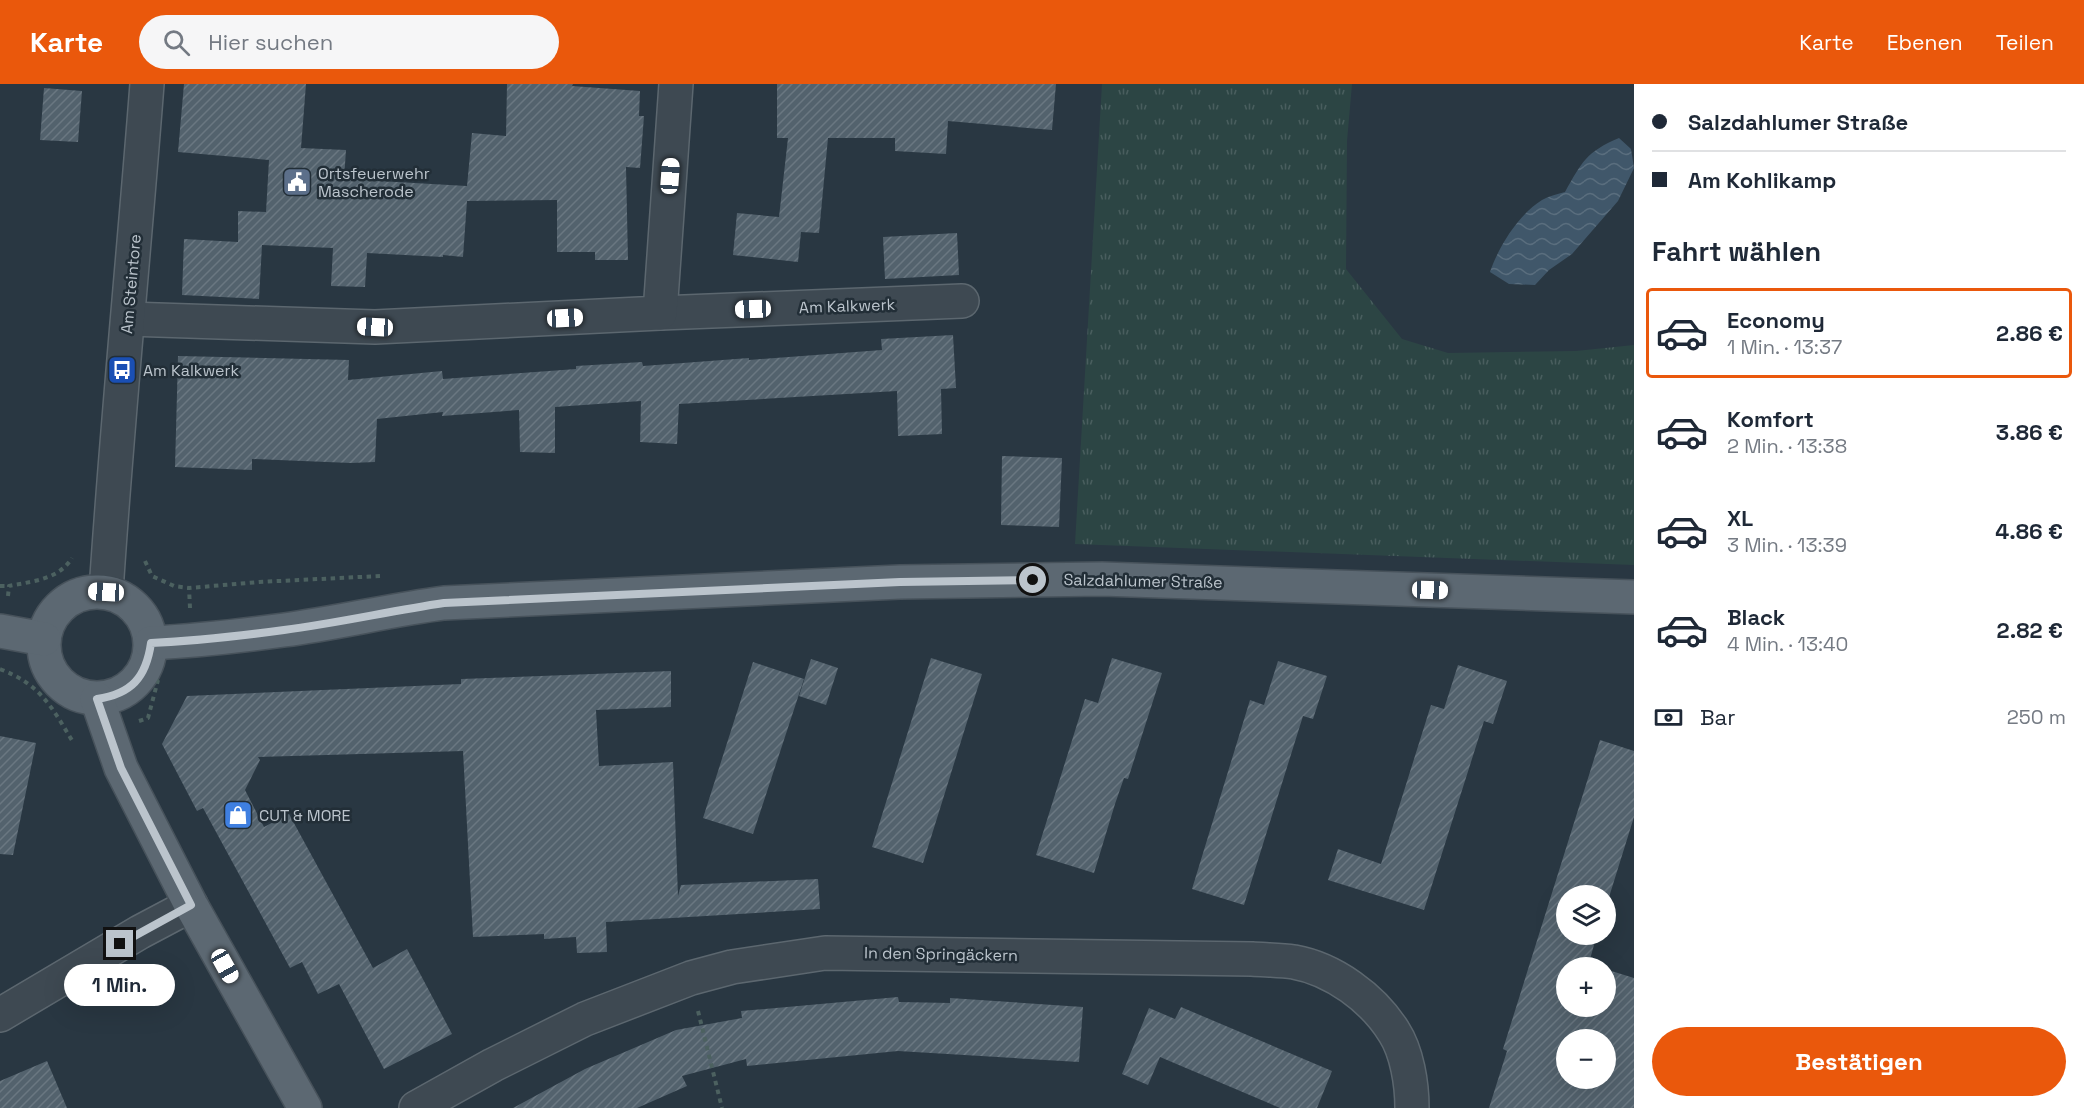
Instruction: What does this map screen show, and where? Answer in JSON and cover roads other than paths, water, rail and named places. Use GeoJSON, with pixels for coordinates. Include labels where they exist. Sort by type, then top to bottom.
{"type":"FeatureCollection","features":[{"type":"Feature","properties":{"kind":"main road","name":"Salzdahlumer Straße"},"geometry":{"type":"LineString","coordinates":[[151,643],[286,630],[444,603],[900,582],[1102,579],[1634,597]]}},
{"type":"Feature","properties":{"kind":"main road"},"geometry":{"type":"LineString","coordinates":[[106,592],[132,604],[142,616],[151,643],[148,660],[141,676],[129,688],[114,696],[97,699],[79,696],[63,687],[52,673],[45,657],[44,639],[47,625],[65,602],[84,593],[106,592]]}},
{"type":"Feature","properties":{"kind":"main road"},"geometry":{"type":"LineString","coordinates":[[0,631],[44,639]]}},
{"type":"Feature","properties":{"kind":"main road"},"geometry":{"type":"LineString","coordinates":[[97,699],[121,768],[191,905],[305,1108]]}},
{"type":"Feature","properties":{"kind":"street","name":"Am Steintore"},"geometry":{"type":"LineString","coordinates":[[106,592],[115,447],[147,84]]}},
{"type":"Feature","properties":{"kind":"street"},"geometry":{"type":"LineString","coordinates":[[660,313],[676,84]]}},
{"type":"Feature","properties":{"kind":"street","name":"Am Kalkwerk"},"geometry":{"type":"LineString","coordinates":[[128,319],[375,327],[962,301]]}},
{"type":"Feature","properties":{"kind":"street"},"geometry":{"type":"LineString","coordinates":[[0,1015],[140,932],[191,905]]}},
{"type":"Feature","properties":{"kind":"street","name":"In den Springäckern"},"geometry":{"type":"LineString","coordinates":[[416,1108],[493,1065],[585,1019],[690,978],[732,967],[825,953],[1252,959],[1294,962],[1333,976],[1362,996],[1379,1012],[1395,1033],[1404,1055],[1412,1093],[1412,1108]]}},
{"type":"Feature","properties":{"kind":"water"},"geometry":{"type":"Polygon","coordinates":[[[1619,138],[1631,149],[1634,168],[1618,201],[1572,254],[1549,270],[1535,285],[1509,284],[1490,272],[1504,242],[1525,214],[1542,200],[1565,192],[1592,153],[1619,138]]]}},
{"type":"Feature","properties":{"kind":"place","name":"Ortsfeuerwehr Mascherode"},"geometry":{"type":"Point","coordinates":[297,182]}},
{"type":"Feature","properties":{"kind":"place","name":"Am Kalkwerk"},"geometry":{"type":"Point","coordinates":[122,370]}},
{"type":"Feature","properties":{"kind":"place","name":"CUT & MORE"},"geometry":{"type":"Point","coordinates":[238,815]}}]}
